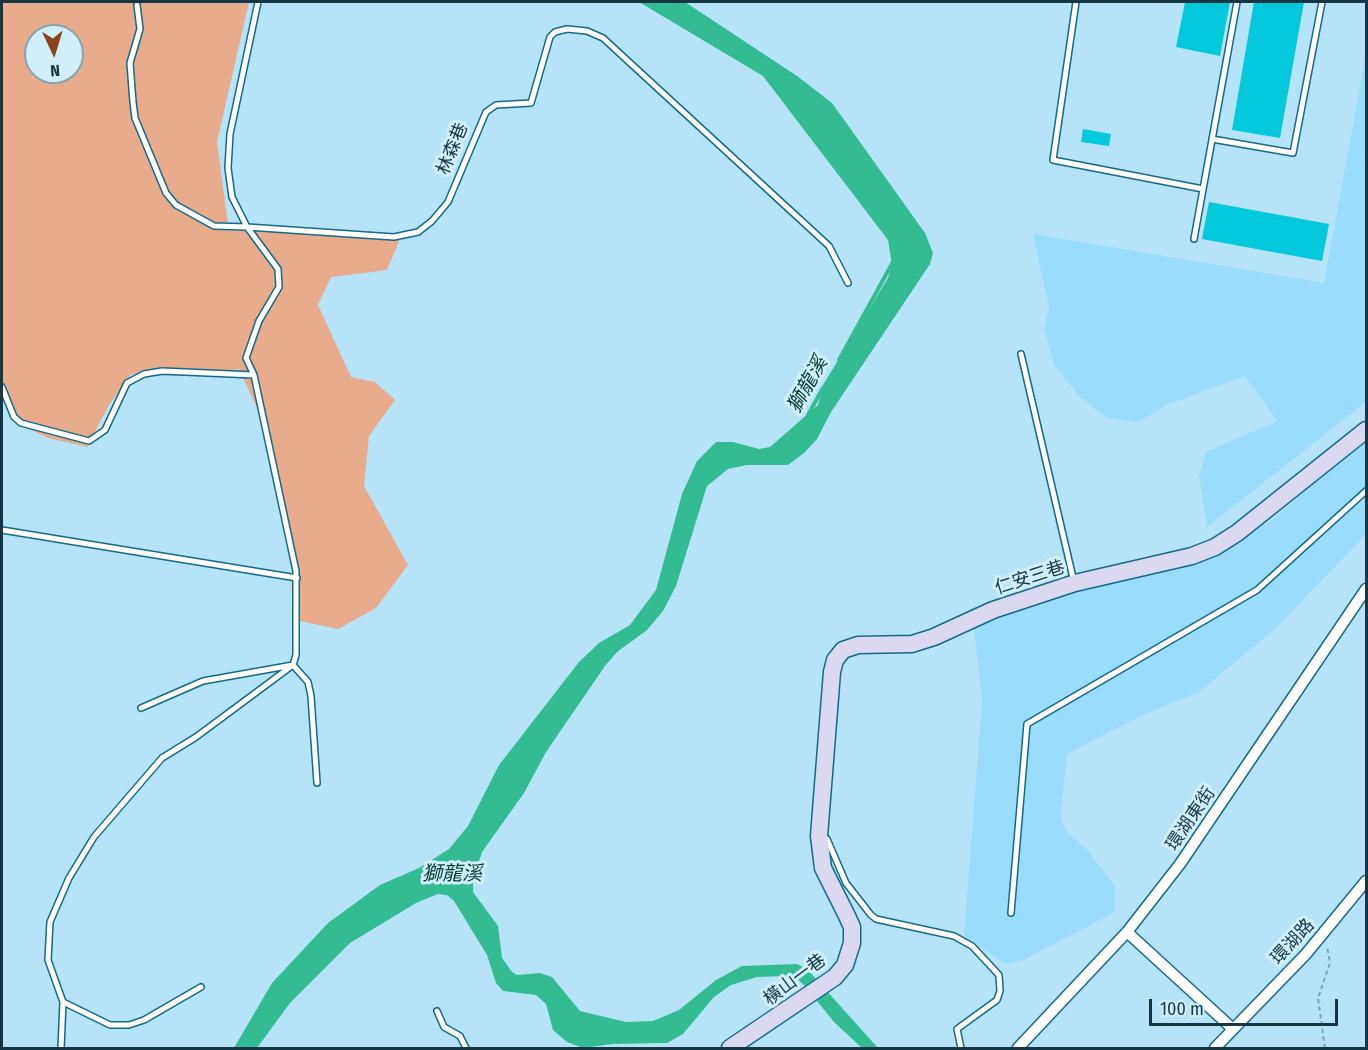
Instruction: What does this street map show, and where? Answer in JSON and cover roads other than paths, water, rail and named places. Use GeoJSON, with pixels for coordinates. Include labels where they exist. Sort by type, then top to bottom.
{"type":"FeatureCollection","features":[{"type":"Feature","properties":{"kind":"street","name":"仁安三巷"},"geometry":{"type":"LineString","coordinates":[[820,821],[832,672],[835,660],[843,650],[858,645],[912,644],[934,637],[993,610],[1075,584],[1192,556],[1215,547],[1237,533],[1366,430]]}},
{"type":"Feature","properties":{"kind":"street","name":"環湖東街"},"geometry":{"type":"LineString","coordinates":[[1018,1048],[1127,932],[1180,864],[1366,589]]}},
{"type":"Feature","properties":{"kind":"street","name":"橫山一巷"},"geometry":{"type":"LineString","coordinates":[[730,1048],[835,977],[845,965],[852,943],[852,927],[823,868],[820,821]]}},
{"type":"Feature","properties":{"kind":"street","name":"環湖路"},"geometry":{"type":"LineString","coordinates":[[1215,1048],[1324,934],[1366,881]]}},
{"type":"Feature","properties":{"kind":"street"},"geometry":{"type":"LineString","coordinates":[[1127,932],[1233,1029]]}},
{"type":"Feature","properties":{"kind":"lane"},"geometry":{"type":"LineString","coordinates":[[61,1048],[63,1002],[48,960],[50,922],[69,878],[94,837],[162,758],[196,737],[293,665],[296,656],[297,578],[254,375],[246,358],[259,321],[279,287],[278,269],[247,227],[232,197],[228,168],[230,134],[258,2]]}},
{"type":"Feature","properties":{"kind":"lane"},"geometry":{"type":"LineString","coordinates":[[1076,2],[1053,160],[1203,189]]}},
{"type":"Feature","properties":{"kind":"lane"},"geometry":{"type":"LineString","coordinates":[[1194,239],[1237,2]]}},
{"type":"Feature","properties":{"kind":"lane"},"geometry":{"type":"LineString","coordinates":[[1212,139],[1293,153],[1322,2]]}},
{"type":"Feature","properties":{"kind":"lane"},"geometry":{"type":"LineString","coordinates":[[137,5],[140,29],[130,63],[135,118],[166,193],[176,205],[214,226],[247,227]]}},
{"type":"Feature","properties":{"kind":"lane","name":"林森巷"},"geometry":{"type":"LineString","coordinates":[[247,227],[394,237],[418,232],[432,221],[447,202],[486,112],[496,105],[531,104],[550,37],[555,32],[567,29],[587,32],[603,38],[829,246],[848,283]]}},
{"type":"Feature","properties":{"kind":"lane"},"geometry":{"type":"LineString","coordinates":[[1021,354],[1075,584]]}},
{"type":"Feature","properties":{"kind":"lane"},"geometry":{"type":"LineString","coordinates":[[2,387],[14,417],[21,423],[89,441],[105,430],[127,383],[144,374],[162,371],[254,375]]}},
{"type":"Feature","properties":{"kind":"lane"},"geometry":{"type":"LineString","coordinates":[[1011,913],[1027,724],[1257,590],[1366,491]]}},
{"type":"Feature","properties":{"kind":"lane"},"geometry":{"type":"LineString","coordinates":[[2,530],[297,578]]}},
{"type":"Feature","properties":{"kind":"lane"},"geometry":{"type":"LineString","coordinates":[[141,708],[203,681],[293,665]]}},
{"type":"Feature","properties":{"kind":"lane"},"geometry":{"type":"LineString","coordinates":[[293,665],[308,682],[310,689],[317,783]]}},
{"type":"Feature","properties":{"kind":"lane"},"geometry":{"type":"LineString","coordinates":[[820,821],[835,864],[846,883],[871,915],[876,919],[954,936],[972,946],[999,975],[1000,991],[997,1000],[957,1029],[961,1048]]}},
{"type":"Feature","properties":{"kind":"lane"},"geometry":{"type":"LineString","coordinates":[[63,1002],[110,1025],[118,1026],[144,1020],[201,987]]}},
{"type":"Feature","properties":{"kind":"lane"},"geometry":{"type":"LineString","coordinates":[[437,1011],[444,1027],[460,1036],[465,1048]]}},
{"type":"Feature","properties":{"kind":"water","name":"獅龍溪"},"geometry":{"type":"Polygon","coordinates":[[[639,2],[685,2],[797,76],[832,103],[925,233],[933,253],[930,264],[831,412],[817,439],[804,453],[788,465],[747,465],[728,469],[707,486],[676,586],[663,611],[647,630],[617,652],[605,666],[546,752],[524,793],[482,852],[473,879],[473,892],[498,926],[502,958],[512,972],[517,975],[540,973],[552,977],[580,1011],[626,1022],[653,1021],[679,1010],[716,980],[742,966],[797,964],[807,969],[878,1048],[862,1048],[834,1022],[804,985],[796,978],[785,976],[757,977],[731,985],[714,997],[683,1034],[667,1043],[613,1044],[583,1048],[567,1042],[553,1030],[546,1004],[536,995],[503,991],[496,983],[487,955],[454,901],[447,895],[438,894],[416,903],[350,943],[290,1003],[257,1048],[234,1048],[272,983],[328,923],[380,885],[419,868],[449,849],[468,826],[499,765],[579,662],[599,643],[630,625],[656,590],[682,494],[697,461],[716,442],[733,442],[759,449],[770,447],[818,405],[823,385],[888,278],[892,265],[888,240],[763,76],[639,2]]]}},
{"type":"Feature","properties":{"kind":"waterway","name":"獅龍溪"},"geometry":{"type":"LineString","coordinates":[[839,360],[893,262]]}},
{"type":"Feature","properties":{"kind":"waterway","name":"獅龍溪"},"geometry":{"type":"LineString","coordinates":[[808,415],[823,388]]}}]}
